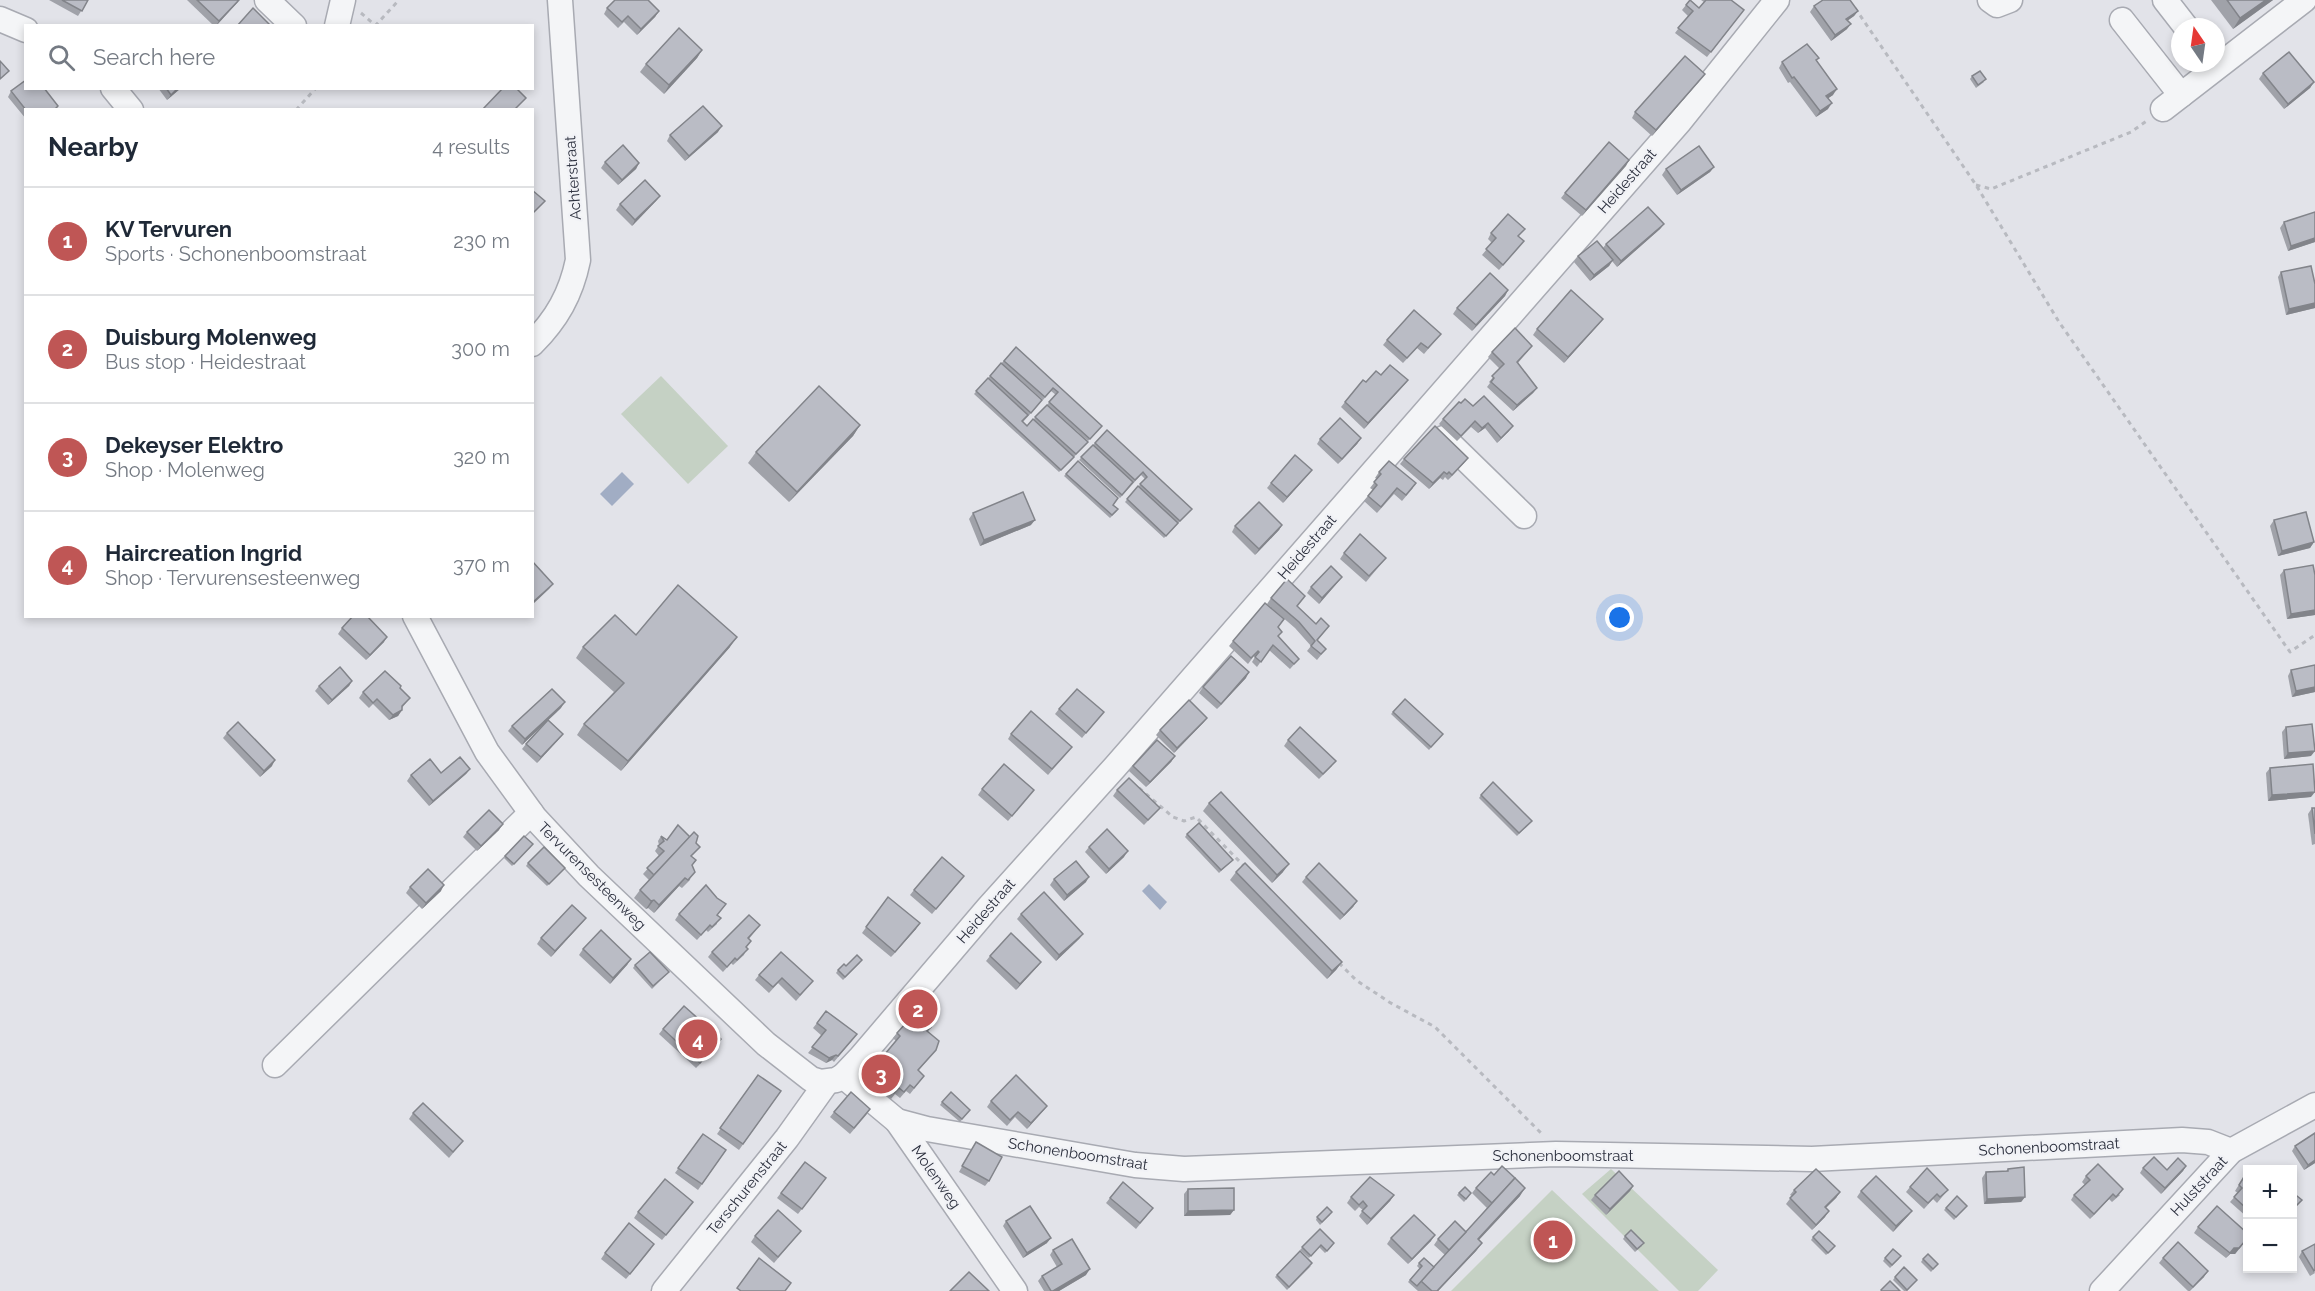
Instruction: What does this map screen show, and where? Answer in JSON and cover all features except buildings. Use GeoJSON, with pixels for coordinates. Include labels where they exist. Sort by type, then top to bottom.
{"type":"FeatureCollection","features":[{"type":"Feature","properties":{"kind":"street"},"geometry":{"type":"LineString","coordinates":[[267,0],[292,24]]}},
{"type":"Feature","properties":{"kind":"street"},"geometry":{"type":"LineString","coordinates":[[337,24],[343,0]]}},
{"type":"Feature","properties":{"kind":"street","name":"Achterstraat"},"geometry":{"type":"LineString","coordinates":[[534,342],[564,305],[571,289],[578,260],[560,0]]}},
{"type":"Feature","properties":{"kind":"street","name":"Heidestraat"},"geometry":{"type":"LineString","coordinates":[[835,1079],[1115,767],[1680,121],[1777,0]]}},
{"type":"Feature","properties":{"kind":"street"},"geometry":{"type":"LineString","coordinates":[[1990,0],[1997,5],[2010,0]]}},
{"type":"Feature","properties":{"kind":"street"},"geometry":{"type":"LineString","coordinates":[[2165,0],[2179,18]]}},
{"type":"Feature","properties":{"kind":"street"},"geometry":{"type":"LineString","coordinates":[[2225,58],[2304,0]]}},
{"type":"Feature","properties":{"kind":"street"},"geometry":{"type":"LineString","coordinates":[[0,19],[24,29]]}},
{"type":"Feature","properties":{"kind":"street"},"geometry":{"type":"LineString","coordinates":[[2122,20],[2172,102],[2207,72]]}},
{"type":"Feature","properties":{"kind":"street"},"geometry":{"type":"LineString","coordinates":[[115,90],[129,108]]}},
{"type":"Feature","properties":{"kind":"street"},"geometry":{"type":"LineString","coordinates":[[1421,416],[1524,516]]}},
{"type":"Feature","properties":{"kind":"street","name":"Tervurensesteenweg"},"geometry":{"type":"LineString","coordinates":[[416,618],[487,752],[531,813],[589,876],[766,1044],[811,1079],[835,1079]]}},
{"type":"Feature","properties":{"kind":"street"},"geometry":{"type":"LineString","coordinates":[[275,1065],[531,813]]}},
{"type":"Feature","properties":{"kind":"street","name":"Molenweg"},"geometry":{"type":"LineString","coordinates":[[835,1079],[897,1121],[1015,1291]]}},
{"type":"Feature","properties":{"kind":"street","name":"Terschurenstraat"},"geometry":{"type":"LineString","coordinates":[[664,1291],[835,1079]]}},
{"type":"Feature","properties":{"kind":"street","name":"Hulststraat"},"geometry":{"type":"LineString","coordinates":[[2103,1291],[2231,1151],[2315,1105]]}},
{"type":"Feature","properties":{"kind":"street","name":"Schonenboomstraat"},"geometry":{"type":"LineString","coordinates":[[897,1121],[927,1129],[1135,1165],[1184,1169],[1556,1154],[1812,1159],[2182,1140],[2208,1142],[2231,1151]]}},
{"type":"Feature","properties":{"kind":"path"},"geometry":{"type":"LineString","coordinates":[[377,24],[399,0]]}},
{"type":"Feature","properties":{"kind":"path"},"geometry":{"type":"LineString","coordinates":[[1850,0],[1976,185],[2059,322],[2290,652],[2315,635]]}},
{"type":"Feature","properties":{"kind":"path"},"geometry":{"type":"LineString","coordinates":[[298,108],[314,90]]}},
{"type":"Feature","properties":{"kind":"path"},"geometry":{"type":"LineString","coordinates":[[1976,185],[1991,189],[2131,132],[2172,102]]}},
{"type":"Feature","properties":{"kind":"path"},"geometry":{"type":"LineString","coordinates":[[1115,767],[1173,817],[1184,821],[1196,817],[1252,874]]}},
{"type":"Feature","properties":{"kind":"path"},"geometry":{"type":"LineString","coordinates":[[1332,956],[1356,980],[1389,1002],[1435,1027],[1545,1137],[1556,1154]]}},
{"type":"Feature","properties":{"kind":"green space"},"geometry":{"type":"Polygon","coordinates":[[[661,376],[728,446],[688,484],[621,414],[661,376]]]}},
{"type":"Feature","properties":{"kind":"green space"},"geometry":{"type":"Polygon","coordinates":[[[1611,1169],[1718,1270],[1698,1291],[1679,1291],[1582,1194],[1611,1169]]]}},
{"type":"Feature","properties":{"kind":"green space"},"geometry":{"type":"Polygon","coordinates":[[[1552,1190],[1659,1291],[1451,1291],[1552,1190]]]}},
{"type":"Feature","properties":{"kind":"water"},"geometry":{"type":"Polygon","coordinates":[[[622,472],[634,484],[612,506],[600,494],[622,472]]]}},
{"type":"Feature","properties":{"kind":"water"},"geometry":{"type":"Polygon","coordinates":[[[1149,884],[1167,902],[1160,910],[1142,891],[1149,884]]]}},
{"type":"Feature","properties":{"kind":"place","name":"Duisburg Molenweg"},"geometry":{"type":"Point","coordinates":[918,1009]}},
{"type":"Feature","properties":{"kind":"place","name":"Haircreation Ingrid"},"geometry":{"type":"Point","coordinates":[698,1039]}},
{"type":"Feature","properties":{"kind":"place","name":"Dekeyser Elektro"},"geometry":{"type":"Point","coordinates":[881,1074]}},
{"type":"Feature","properties":{"kind":"place","name":"KV Tervuren"},"geometry":{"type":"Point","coordinates":[1553,1240]}}]}
